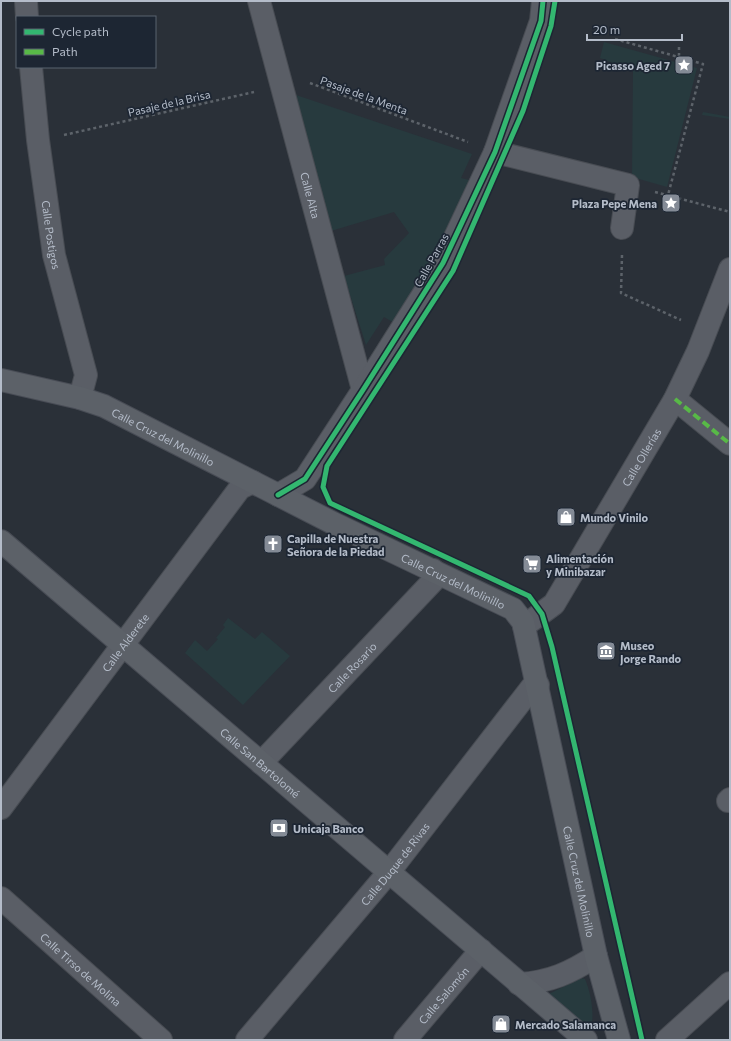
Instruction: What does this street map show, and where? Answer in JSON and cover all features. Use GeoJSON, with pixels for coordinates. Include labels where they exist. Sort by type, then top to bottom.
{"type":"FeatureCollection","features":[{"type":"Feature","properties":{"kind":"main road","name":"Calle Cruz del Molinillo"},"geometry":{"type":"LineString","coordinates":[[1,380],[80,398],[104,406],[333,523],[513,609],[523,622],[524,626],[596,956],[619,1040]]}},
{"type":"Feature","properties":{"kind":"main road","name":"Calle San Bartolomé"},"geometry":{"type":"LineString","coordinates":[[1,541],[123,647],[586,1040]]}},
{"type":"Feature","properties":{"kind":"street"},"geometry":{"type":"LineString","coordinates":[[26,1],[27,16]]}},
{"type":"Feature","properties":{"kind":"street","name":"Calle Alta"},"geometry":{"type":"LineString","coordinates":[[259,1],[363,390]]}},
{"type":"Feature","properties":{"kind":"street","name":"Calle Parras"},"geometry":{"type":"LineString","coordinates":[[278,495],[305,478],[363,390],[443,262],[495,152],[541,21],[543,1]]}},
{"type":"Feature","properties":{"kind":"street","name":"Calle Postigos"},"geometry":{"type":"LineString","coordinates":[[31,68],[38,140],[54,255],[86,375],[80,398]]}},
{"type":"Feature","properties":{"kind":"street"},"geometry":{"type":"LineString","coordinates":[[495,152],[628,185],[622,228]]}},
{"type":"Feature","properties":{"kind":"street","name":"Calle Ollerías"},"geometry":{"type":"LineString","coordinates":[[524,626],[554,604],[675,399],[706,331],[730,269]]}},
{"type":"Feature","properties":{"kind":"street"},"geometry":{"type":"LineString","coordinates":[[675,399],[730,444]]}},
{"type":"Feature","properties":{"kind":"street","name":"Calle Alderete"},"geometry":{"type":"LineString","coordinates":[[1,808],[123,647],[240,488],[253,482]]}},
{"type":"Feature","properties":{"kind":"street","name":"Calle Rosario"},"geometry":{"type":"LineString","coordinates":[[260,763],[434,580],[436,575],[433,570]]}},
{"type":"Feature","properties":{"kind":"street","name":"Calle Duque de Rivas"},"geometry":{"type":"LineString","coordinates":[[247,1040],[389,872],[532,687],[538,685]]}},
{"type":"Feature","properties":{"kind":"street","name":"Calle Tirso de Molina"},"geometry":{"type":"LineString","coordinates":[[1,898],[161,1040]]}},
{"type":"Feature","properties":{"kind":"street","name":"Calle Salomón"},"geometry":{"type":"LineString","coordinates":[[405,1040],[480,950]]}},
{"type":"Feature","properties":{"kind":"street"},"geometry":{"type":"LineString","coordinates":[[519,984],[540,983],[559,977],[596,956]]}},
{"type":"Feature","properties":{"kind":"street"},"geometry":{"type":"LineString","coordinates":[[667,1040],[730,983]]}},
{"type":"Feature","properties":{"kind":"path"},"geometry":{"type":"LineString","coordinates":[[615,40],[703,64],[668,196]]}},
{"type":"Feature","properties":{"kind":"path"},"geometry":{"type":"LineString","coordinates":[[679,47],[679,57]]}},
{"type":"Feature","properties":{"kind":"path"},"geometry":{"type":"LineString","coordinates":[[649,190],[730,212]]}},
{"type":"Feature","properties":{"kind":"path"},"geometry":{"type":"LineString","coordinates":[[622,228],[621,293],[706,331]]}},
{"type":"Feature","properties":{"kind":"green space"},"geometry":{"type":"Polygon","coordinates":[[[604,42],[697,68],[667,187],[632,177],[633,71],[600,58],[604,42]]]}},
{"type":"Feature","properties":{"kind":"green space"},"geometry":{"type":"Polygon","coordinates":[[[296,95],[472,154],[461,178],[473,181],[435,261],[396,324],[384,317],[366,345],[344,276],[385,265],[384,259],[409,233],[394,212],[331,231],[296,95]]]}},
{"type":"Feature","properties":{"kind":"green space"},"geometry":{"type":"Polygon","coordinates":[[[703,112],[730,117],[730,119],[702,115],[703,112]]]}},
{"type":"Feature","properties":{"kind":"green space"},"geometry":{"type":"Polygon","coordinates":[[[228,618],[255,639],[262,632],[290,656],[243,705],[185,653],[195,640],[207,651],[218,639],[216,638],[225,627],[223,625],[228,618]]]}},
{"type":"Feature","properties":{"kind":"green space"},"geometry":{"type":"Polygon","coordinates":[[[581,978],[585,979],[591,999],[592,1027],[590,1034],[547,995],[581,978]]]}},
{"type":"Feature","properties":{"kind":"marked path"},"geometry":{"type":"LineString","coordinates":[[675,399],[730,444]]}},
{"type":"Feature","properties":{"kind":"cycle path"},"geometry":{"type":"LineString","coordinates":[[278,495],[305,479],[443,263],[495,152],[541,21],[543,1]]}},
{"type":"Feature","properties":{"kind":"cycle path"},"geometry":{"type":"LineString","coordinates":[[555,1],[551,26],[523,111],[453,271],[327,466],[323,487],[330,503],[529,596],[542,614],[552,647],[642,1040]]}},
{"type":"Feature","properties":{"kind":"place","name":"Picasso Aged 7"},"geometry":{"type":"Point","coordinates":[684,65]}},
{"type":"Feature","properties":{"kind":"place","name":"Plaza Pepe Mena"},"geometry":{"type":"Point","coordinates":[671,203]}},
{"type":"Feature","properties":{"kind":"place","name":"Mundo Vinilo"},"geometry":{"type":"Point","coordinates":[566,517]}},
{"type":"Feature","properties":{"kind":"place","name":"Capilla de Nuestra Señora de la Piedad"},"geometry":{"type":"Point","coordinates":[273,544]}},
{"type":"Feature","properties":{"kind":"place","name":"Alimentación y Minibazar"},"geometry":{"type":"Point","coordinates":[532,564]}},
{"type":"Feature","properties":{"kind":"place","name":"Museo Jorge Rando"},"geometry":{"type":"Point","coordinates":[606,651]}},
{"type":"Feature","properties":{"kind":"place","name":"Unicaja Banco"},"geometry":{"type":"Point","coordinates":[279,828]}},
{"type":"Feature","properties":{"kind":"place","name":"Mercado Salamanca"},"geometry":{"type":"Point","coordinates":[501,1024]}}]}
